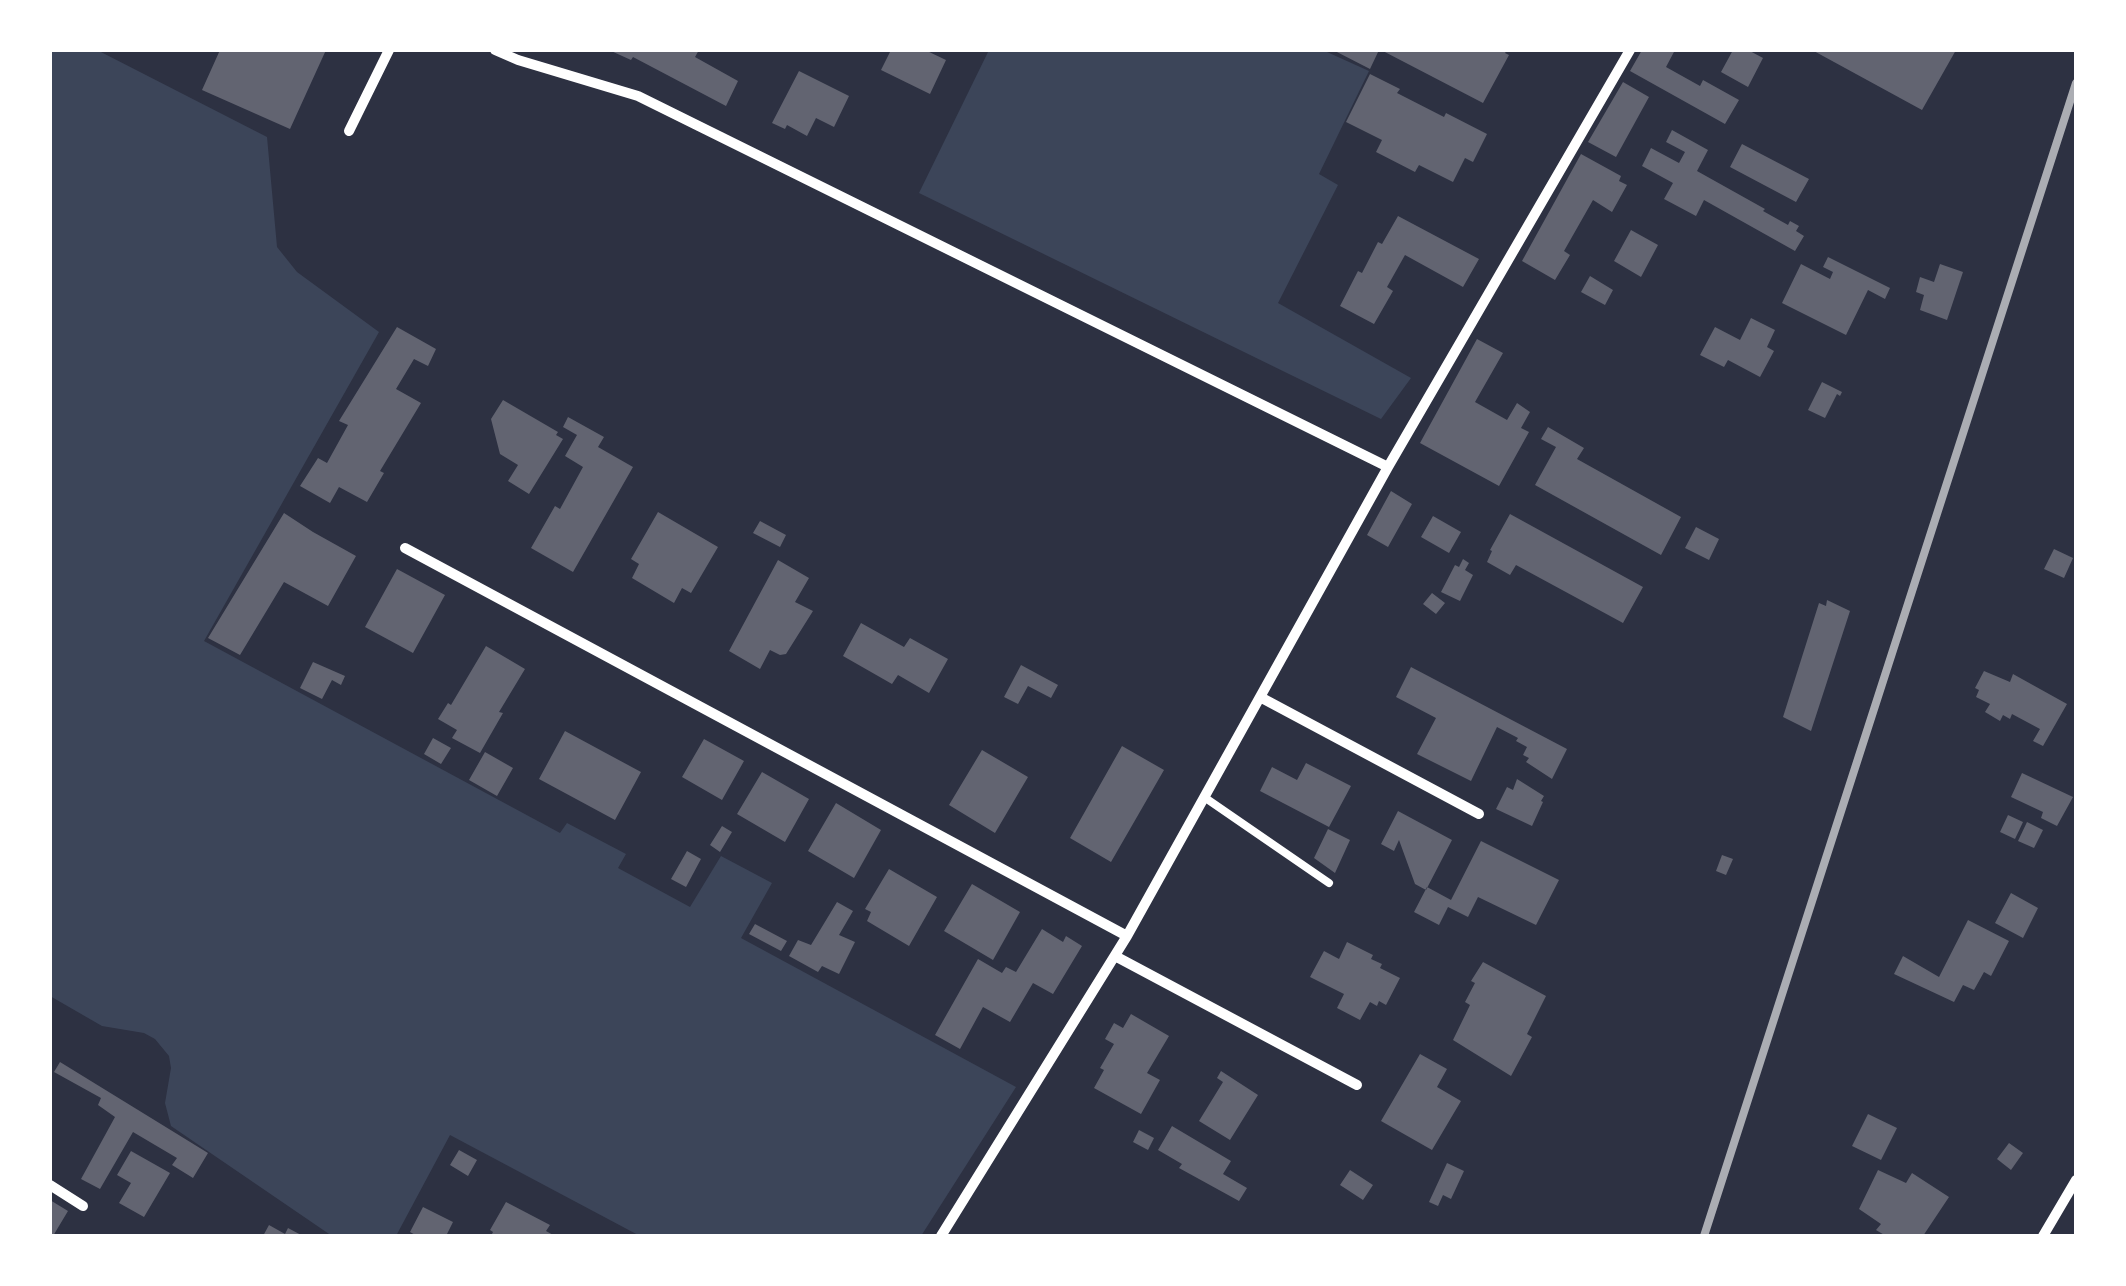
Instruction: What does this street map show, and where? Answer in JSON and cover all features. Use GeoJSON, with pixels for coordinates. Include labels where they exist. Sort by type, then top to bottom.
{"type":"FeatureCollection","features":[{"type":"Feature","properties":{"kind":"street"},"geometry":{"type":"LineString","coordinates":[[349,130],[389,50]]}},
{"type":"Feature","properties":{"kind":"street"},"geometry":{"type":"LineString","coordinates":[[494,50],[638,96],[1388,467]]}},
{"type":"Feature","properties":{"kind":"street"},"geometry":{"type":"LineString","coordinates":[[941,1236],[1127,936],[1388,467],[1630,50]]}},
{"type":"Feature","properties":{"kind":"street"},"geometry":{"type":"LineString","coordinates":[[404,548],[1127,936]]}},
{"type":"Feature","properties":{"kind":"street"},"geometry":{"type":"LineString","coordinates":[[1260,697],[1478,814]]}},
{"type":"Feature","properties":{"kind":"street"},"geometry":{"type":"LineString","coordinates":[[1115,956],[1357,1085]]}},
{"type":"Feature","properties":{"kind":"street"},"geometry":{"type":"LineString","coordinates":[[2043,1236],[2076,1180]]}},
{"type":"Feature","properties":{"kind":"street"},"geometry":{"type":"LineString","coordinates":[[50,1186],[83,1206]]}},
{"type":"Feature","properties":{"kind":"lane"},"geometry":{"type":"LineString","coordinates":[[1204,797],[1328,884]]}},
{"type":"Feature","properties":{"kind":"shaded area"},"geometry":{"type":"Polygon","coordinates":[[[50,50],[97,50],[267,137],[277,247],[297,272],[379,332],[204,641],[560,833],[567,823],[626,854],[618,868],[690,907],[721,856],[772,883],[741,938],[1016,1087],[921,1236],[640,1236],[450,1135],[396,1236],[332,1236],[171,1126],[165,1103],[171,1068],[169,1056],[155,1039],[144,1033],[102,1026],[50,996],[50,50]]]}},
{"type":"Feature","properties":{"kind":"shaded area"},"geometry":{"type":"Polygon","coordinates":[[[989,50],[1327,50],[1369,71],[1319,174],[1338,185],[1278,303],[1411,378],[1381,419],[919,193],[989,50]]]}},
{"type":"Feature","properties":{"kind":"building"},"geometry":{"type":"Polygon","coordinates":[[[220,50],[326,50],[290,129],[202,90],[220,50]]]}},
{"type":"Feature","properties":{"kind":"building"},"geometry":{"type":"Polygon","coordinates":[[[609,50],[699,50],[695,57],[738,81],[726,106],[633,57],[631,60],[609,50]]]}},
{"type":"Feature","properties":{"kind":"building"},"geometry":{"type":"Polygon","coordinates":[[[891,50],[925,50],[946,60],[930,94],[881,70],[891,50]]]}},
{"type":"Feature","properties":{"kind":"building"},"geometry":{"type":"Polygon","coordinates":[[[1333,50],[1379,50],[1370,69],[1333,50]]]}},
{"type":"Feature","properties":{"kind":"building"},"geometry":{"type":"Polygon","coordinates":[[[1381,50],[1507,50],[1509,55],[1483,103],[1381,50]]]}},
{"type":"Feature","properties":{"kind":"building"},"geometry":{"type":"Polygon","coordinates":[[[1642,50],[1675,50],[1666,67],[1700,86],[1703,80],[1739,100],[1725,124],[1630,71],[1642,50]]]}},
{"type":"Feature","properties":{"kind":"building"},"geometry":{"type":"Polygon","coordinates":[[[1733,50],[1748,50],[1763,58],[1748,87],[1721,72],[1733,50]]]}},
{"type":"Feature","properties":{"kind":"building"},"geometry":{"type":"Polygon","coordinates":[[[1812,50],[1956,50],[1922,110],[1812,50]]]}},
{"type":"Feature","properties":{"kind":"building"},"geometry":{"type":"Polygon","coordinates":[[[799,71],[849,96],[834,127],[816,118],[807,136],[787,125],[785,129],[772,123],[799,71]]]}},
{"type":"Feature","properties":{"kind":"building"},"geometry":{"type":"Polygon","coordinates":[[[1370,74],[1400,89],[1397,93],[1487,134],[1473,162],[1465,158],[1453,182],[1419,165],[1415,172],[1376,152],[1382,140],[1346,122],[1370,74]]]}},
{"type":"Feature","properties":{"kind":"building"},"geometry":{"type":"Polygon","coordinates":[[[1623,82],[1649,97],[1616,157],[1588,142],[1623,82]]]}},
{"type":"Feature","properties":{"kind":"building"},"geometry":{"type":"Polygon","coordinates":[[[1672,130],[1708,150],[1697,171],[1788,225],[1790,221],[1799,226],[1796,231],[1804,236],[1795,251],[1704,200],[1696,216],[1664,199],[1673,183],[1642,166],[1651,148],[1679,163],[1685,152],[1666,142],[1672,130]]]}},
{"type":"Feature","properties":{"kind":"building"},"geometry":{"type":"Polygon","coordinates":[[[1742,144],[1809,179],[1796,202],[1730,167],[1742,144]]]}},
{"type":"Feature","properties":{"kind":"building"},"geometry":{"type":"Polygon","coordinates":[[[1581,154],[1621,176],[1619,181],[1627,185],[1612,212],[1593,200],[1564,251],[1570,255],[1555,280],[1522,261],[1581,154]]]}},
{"type":"Feature","properties":{"kind":"building"},"geometry":{"type":"Polygon","coordinates":[[[1398,216],[1479,259],[1463,287],[1405,255],[1387,287],[1393,291],[1374,324],[1340,306],[1358,271],[1362,273],[1378,242],[1382,244],[1398,216]]]}},
{"type":"Feature","properties":{"kind":"building"},"geometry":{"type":"Polygon","coordinates":[[[1631,230],[1658,245],[1641,277],[1614,261],[1631,230]]]}},
{"type":"Feature","properties":{"kind":"building"},"geometry":{"type":"Polygon","coordinates":[[[1828,257],[1890,288],[1885,299],[1868,290],[1846,335],[1782,303],[1801,264],[1830,279],[1833,272],[1823,267],[1828,257]]]}},
{"type":"Feature","properties":{"kind":"building"},"geometry":{"type":"Polygon","coordinates":[[[1940,264],[1963,272],[1947,320],[1920,310],[1924,295],[1916,292],[1920,277],[1934,282],[1940,264]]]}},
{"type":"Feature","properties":{"kind":"building"},"geometry":{"type":"Polygon","coordinates":[[[1590,276],[1613,290],[1605,305],[1581,292],[1590,276]]]}},
{"type":"Feature","properties":{"kind":"building"},"geometry":{"type":"Polygon","coordinates":[[[1751,318],[1775,330],[1767,347],[1774,351],[1760,377],[1728,360],[1724,367],[1700,355],[1715,327],[1740,340],[1751,318]]]}},
{"type":"Feature","properties":{"kind":"building"},"geometry":{"type":"Polygon","coordinates":[[[397,327],[436,349],[428,366],[414,359],[396,389],[421,403],[380,471],[384,473],[367,502],[339,487],[330,503],[300,486],[318,458],[327,463],[348,425],[339,421],[397,327]]]}},
{"type":"Feature","properties":{"kind":"building"},"geometry":{"type":"Polygon","coordinates":[[[1477,339],[1503,353],[1475,402],[1507,420],[1517,403],[1530,412],[1521,428],[1529,432],[1499,486],[1420,443],[1477,339]]]}},
{"type":"Feature","properties":{"kind":"building"},"geometry":{"type":"Polygon","coordinates":[[[1822,382],[1842,392],[1837,394],[1825,418],[1808,410],[1822,382]]]}},
{"type":"Feature","properties":{"kind":"building"},"geometry":{"type":"Polygon","coordinates":[[[503,400],[558,432],[556,435],[563,439],[529,494],[508,481],[518,465],[500,454],[491,419],[503,400]]]}},
{"type":"Feature","properties":{"kind":"building"},"geometry":{"type":"Polygon","coordinates":[[[568,417],[604,437],[598,447],[633,467],[573,572],[531,548],[555,506],[560,509],[583,467],[565,456],[577,435],[563,427],[568,417]]]}},
{"type":"Feature","properties":{"kind":"building"},"geometry":{"type":"Polygon","coordinates":[[[1548,427],[1584,448],[1577,459],[1681,517],[1661,555],[1535,485],[1556,447],[1541,439],[1548,427]]]}},
{"type":"Feature","properties":{"kind":"building"},"geometry":{"type":"Polygon","coordinates":[[[1391,491],[1412,504],[1388,547],[1367,535],[1391,491]]]}},
{"type":"Feature","properties":{"kind":"building"},"geometry":{"type":"Polygon","coordinates":[[[658,512],[718,547],[691,593],[682,588],[674,603],[632,578],[639,564],[631,559],[658,512]]]}},
{"type":"Feature","properties":{"kind":"building"},"geometry":{"type":"Polygon","coordinates":[[[284,513],[356,556],[328,606],[284,582],[240,655],[208,638],[284,513]]]}},
{"type":"Feature","properties":{"kind":"building"},"geometry":{"type":"Polygon","coordinates":[[[1510,514],[1643,587],[1623,623],[1516,565],[1510,575],[1487,562],[1510,514]]]}},
{"type":"Feature","properties":{"kind":"building"},"geometry":{"type":"Polygon","coordinates":[[[1433,516],[1461,532],[1449,553],[1421,537],[1433,516]]]}},
{"type":"Feature","properties":{"kind":"building"},"geometry":{"type":"Polygon","coordinates":[[[760,521],[786,535],[780,547],[753,533],[760,521]]]}},
{"type":"Feature","properties":{"kind":"building"},"geometry":{"type":"Polygon","coordinates":[[[1696,527],[1719,539],[1709,560],[1685,548],[1696,527]]]}},
{"type":"Feature","properties":{"kind":"building"},"geometry":{"type":"Polygon","coordinates":[[[2054,549],[2073,558],[2064,578],[2044,569],[2054,549]]]}},
{"type":"Feature","properties":{"kind":"building"},"geometry":{"type":"Polygon","coordinates":[[[1463,559],[1469,563],[1465,570],[1473,575],[1460,601],[1441,592],[1455,565],[1459,567],[1463,559]]]}},
{"type":"Feature","properties":{"kind":"building"},"geometry":{"type":"Polygon","coordinates":[[[778,560],[809,578],[795,602],[813,611],[786,654],[770,650],[760,669],[729,651],[778,560]]]}},
{"type":"Feature","properties":{"kind":"building"},"geometry":{"type":"Polygon","coordinates":[[[397,569],[445,595],[413,653],[365,627],[397,569]]]}},
{"type":"Feature","properties":{"kind":"building"},"geometry":{"type":"Polygon","coordinates":[[[1432,593],[1445,603],[1436,614],[1423,604],[1432,593]]]}},
{"type":"Feature","properties":{"kind":"building"},"geometry":{"type":"Polygon","coordinates":[[[1827,600],[1850,611],[1811,731],[1783,717],[1819,603],[1826,606],[1827,600]]]}},
{"type":"Feature","properties":{"kind":"building"},"geometry":{"type":"Polygon","coordinates":[[[861,623],[904,647],[910,638],[948,659],[929,693],[898,675],[892,684],[843,656],[861,623]]]}},
{"type":"Feature","properties":{"kind":"building"},"geometry":{"type":"Polygon","coordinates":[[[486,646],[525,669],[480,753],[452,738],[457,730],[438,719],[448,703],[451,705],[486,646]]]}},
{"type":"Feature","properties":{"kind":"building"},"geometry":{"type":"Polygon","coordinates":[[[313,662],[345,676],[341,685],[332,680],[322,699],[300,688],[313,662]]]}},
{"type":"Feature","properties":{"kind":"building"},"geometry":{"type":"Polygon","coordinates":[[[1021,665],[1058,685],[1051,698],[1028,686],[1018,704],[1004,697],[1021,665]]]}},
{"type":"Feature","properties":{"kind":"building"},"geometry":{"type":"Polygon","coordinates":[[[1411,667],[1567,749],[1552,779],[1526,762],[1529,758],[1523,755],[1527,747],[1516,741],[1518,738],[1497,727],[1471,781],[1417,754],[1436,718],[1396,697],[1411,667]]]}},
{"type":"Feature","properties":{"kind":"building"},"geometry":{"type":"Polygon","coordinates":[[[1984,671],[2010,682],[2013,674],[2067,704],[2043,746],[2033,741],[2040,729],[2012,714],[2010,719],[2003,715],[2000,721],[1985,712],[1990,704],[1976,697],[1979,690],[1975,688],[1984,671]]]}},
{"type":"Feature","properties":{"kind":"building"},"geometry":{"type":"Polygon","coordinates":[[[565,731],[641,772],[615,820],[539,779],[565,731]]]}},
{"type":"Feature","properties":{"kind":"building"},"geometry":{"type":"Polygon","coordinates":[[[433,738],[451,748],[441,764],[424,754],[433,738]]]}},
{"type":"Feature","properties":{"kind":"building"},"geometry":{"type":"Polygon","coordinates":[[[704,739],[744,761],[722,800],[682,777],[704,739]]]}},
{"type":"Feature","properties":{"kind":"building"},"geometry":{"type":"Polygon","coordinates":[[[1122,746],[1164,770],[1111,862],[1070,838],[1122,746]]]}},
{"type":"Feature","properties":{"kind":"building"},"geometry":{"type":"Polygon","coordinates":[[[982,750],[1028,777],[995,833],[949,805],[982,750]]]}},
{"type":"Feature","properties":{"kind":"building"},"geometry":{"type":"Polygon","coordinates":[[[485,752],[513,768],[497,796],[469,780],[485,752]]]}},
{"type":"Feature","properties":{"kind":"building"},"geometry":{"type":"Polygon","coordinates":[[[1306,763],[1351,786],[1329,827],[1260,791],[1272,767],[1297,780],[1306,763]]]}},
{"type":"Feature","properties":{"kind":"building"},"geometry":{"type":"Polygon","coordinates":[[[762,772],[809,799],[785,842],[737,814],[762,772]]]}},
{"type":"Feature","properties":{"kind":"building"},"geometry":{"type":"Polygon","coordinates":[[[2022,773],[2073,797],[2057,826],[2041,818],[2043,812],[2011,797],[2022,773]]]}},
{"type":"Feature","properties":{"kind":"building"},"geometry":{"type":"Polygon","coordinates":[[[1517,779],[1544,796],[1532,826],[1496,809],[1507,787],[1513,790],[1517,779]]]}},
{"type":"Feature","properties":{"kind":"building"},"geometry":{"type":"Polygon","coordinates":[[[836,803],[881,830],[854,878],[808,851],[836,803]]]}},
{"type":"Feature","properties":{"kind":"building"},"geometry":{"type":"Polygon","coordinates":[[[1398,811],[1452,840],[1426,890],[1415,884],[1399,840],[1394,851],[1381,844],[1398,811]]]}},
{"type":"Feature","properties":{"kind":"building"},"geometry":{"type":"Polygon","coordinates":[[[2008,815],[2023,822],[2015,839],[2000,832],[2008,815]]]}},
{"type":"Feature","properties":{"kind":"building"},"geometry":{"type":"Polygon","coordinates":[[[2027,822],[2043,830],[2034,848],[2018,841],[2027,822]]]}},
{"type":"Feature","properties":{"kind":"building"},"geometry":{"type":"Polygon","coordinates":[[[722,826],[732,832],[720,852],[710,845],[722,826]]]}},
{"type":"Feature","properties":{"kind":"building"},"geometry":{"type":"Polygon","coordinates":[[[1328,829],[1350,840],[1335,873],[1314,858],[1328,829]]]}},
{"type":"Feature","properties":{"kind":"building"},"geometry":{"type":"Polygon","coordinates":[[[1481,841],[1559,880],[1536,925],[1478,897],[1468,917],[1448,907],[1439,925],[1414,912],[1427,887],[1451,900],[1481,841]]]}},
{"type":"Feature","properties":{"kind":"building"},"geometry":{"type":"Polygon","coordinates":[[[687,851],[701,859],[686,887],[671,879],[687,851]]]}},
{"type":"Feature","properties":{"kind":"building"},"geometry":{"type":"Polygon","coordinates":[[[1722,855],[1733,859],[1726,875],[1716,871],[1722,855]]]}},
{"type":"Feature","properties":{"kind":"building"},"geometry":{"type":"Polygon","coordinates":[[[889,869],[937,897],[909,946],[867,921],[871,912],[865,909],[889,869]]]}},
{"type":"Feature","properties":{"kind":"building"},"geometry":{"type":"Polygon","coordinates":[[[972,884],[1020,912],[993,960],[944,931],[972,884]]]}},
{"type":"Feature","properties":{"kind":"building"},"geometry":{"type":"Polygon","coordinates":[[[2011,893],[2038,908],[2023,938],[1995,923],[2011,893]]]}},
{"type":"Feature","properties":{"kind":"building"},"geometry":{"type":"Polygon","coordinates":[[[837,902],[853,911],[839,935],[855,942],[839,974],[822,966],[818,972],[789,956],[798,940],[811,945],[837,902]]]}},
{"type":"Feature","properties":{"kind":"building"},"geometry":{"type":"Polygon","coordinates":[[[1968,920],[2009,941],[1991,976],[1984,972],[1974,990],[1963,985],[1954,1002],[1894,974],[1903,956],[1939,977],[1968,920]]]}},
{"type":"Feature","properties":{"kind":"building"},"geometry":{"type":"Polygon","coordinates":[[[755,924],[787,941],[781,951],[749,934],[755,924]]]}},
{"type":"Feature","properties":{"kind":"building"},"geometry":{"type":"Polygon","coordinates":[[[1042,929],[1063,942],[1066,936],[1082,946],[1053,994],[1033,983],[1010,1022],[983,1007],[960,1049],[935,1035],[978,959],[1002,973],[1006,967],[1016,972],[1042,929]]]}},
{"type":"Feature","properties":{"kind":"building"},"geometry":{"type":"Polygon","coordinates":[[[1347,942],[1373,955],[1371,959],[1382,964],[1380,968],[1400,978],[1386,1005],[1370,1002],[1360,1020],[1337,1008],[1344,994],[1310,977],[1324,951],[1339,959],[1347,942]]]}},
{"type":"Feature","properties":{"kind":"building"},"geometry":{"type":"Polygon","coordinates":[[[1483,962],[1546,996],[1527,1034],[1532,1037],[1511,1076],[1453,1040],[1470,1005],[1465,1002],[1475,983],[1471,981],[1483,962]]]}},
{"type":"Feature","properties":{"kind":"building"},"geometry":{"type":"Polygon","coordinates":[[[1131,1014],[1169,1036],[1147,1073],[1160,1080],[1141,1114],[1094,1088],[1114,1044],[1105,1039],[1114,1023],[1123,1028],[1131,1014]]]}},
{"type":"Feature","properties":{"kind":"building"},"geometry":{"type":"Polygon","coordinates":[[[1420,1054],[1447,1069],[1437,1087],[1461,1101],[1432,1150],[1381,1121],[1420,1054]]]}},
{"type":"Feature","properties":{"kind":"building"},"geometry":{"type":"Polygon","coordinates":[[[60,1062],[208,1153],[193,1178],[172,1165],[177,1158],[133,1132],[100,1189],[81,1179],[115,1117],[98,1105],[101,1098],[54,1072],[60,1062]]]}},
{"type":"Feature","properties":{"kind":"building"},"geometry":{"type":"Polygon","coordinates":[[[1221,1071],[1258,1095],[1230,1140],[1199,1121],[1223,1082],[1217,1078],[1221,1071]]]}},
{"type":"Feature","properties":{"kind":"building"},"geometry":{"type":"Polygon","coordinates":[[[1868,1114],[1897,1128],[1881,1160],[1852,1146],[1868,1114]]]}},
{"type":"Feature","properties":{"kind":"building"},"geometry":{"type":"Polygon","coordinates":[[[1172,1126],[1231,1161],[1223,1174],[1247,1188],[1239,1201],[1179,1168],[1182,1164],[1158,1150],[1172,1126]]]}},
{"type":"Feature","properties":{"kind":"building"},"geometry":{"type":"Polygon","coordinates":[[[1139,1130],[1154,1138],[1148,1150],[1133,1142],[1139,1130]]]}},
{"type":"Feature","properties":{"kind":"building"},"geometry":{"type":"Polygon","coordinates":[[[2009,1143],[2023,1153],[2011,1170],[1997,1159],[2009,1143]]]}},
{"type":"Feature","properties":{"kind":"building"},"geometry":{"type":"Polygon","coordinates":[[[459,1150],[477,1160],[468,1176],[450,1165],[459,1150]]]}},
{"type":"Feature","properties":{"kind":"building"},"geometry":{"type":"Polygon","coordinates":[[[131,1151],[170,1173],[144,1217],[119,1203],[131,1183],[117,1175],[131,1151]]]}},
{"type":"Feature","properties":{"kind":"building"},"geometry":{"type":"Polygon","coordinates":[[[1447,1163],[1464,1171],[1451,1199],[1443,1195],[1438,1206],[1429,1202],[1447,1163]]]}},
{"type":"Feature","properties":{"kind":"building"},"geometry":{"type":"Polygon","coordinates":[[[1350,1170],[1373,1185],[1363,1200],[1340,1185],[1350,1170]]]}},
{"type":"Feature","properties":{"kind":"building"},"geometry":{"type":"Polygon","coordinates":[[[1878,1170],[1906,1183],[1912,1173],[1949,1197],[1923,1236],[1886,1236],[1876,1230],[1881,1224],[1859,1209],[1878,1170]]]}},
{"type":"Feature","properties":{"kind":"building"},"geometry":{"type":"Polygon","coordinates":[[[50,1200],[68,1211],[53,1236],[50,1236],[50,1200]]]}},
{"type":"Feature","properties":{"kind":"building"},"geometry":{"type":"Polygon","coordinates":[[[506,1202],[550,1225],[546,1231],[555,1236],[491,1236],[490,1230],[506,1202]]]}},
{"type":"Feature","properties":{"kind":"building"},"geometry":{"type":"Polygon","coordinates":[[[423,1207],[453,1222],[446,1236],[417,1236],[410,1232],[423,1207]]]}},
{"type":"Feature","properties":{"kind":"building"},"geometry":{"type":"Polygon","coordinates":[[[269,1225],[285,1234],[288,1228],[303,1236],[263,1236],[269,1225]]]}},
{"type":"Feature","properties":{"kind":"railway"},"geometry":{"type":"LineString","coordinates":[[1704,1236],[2076,83]]}}]}
